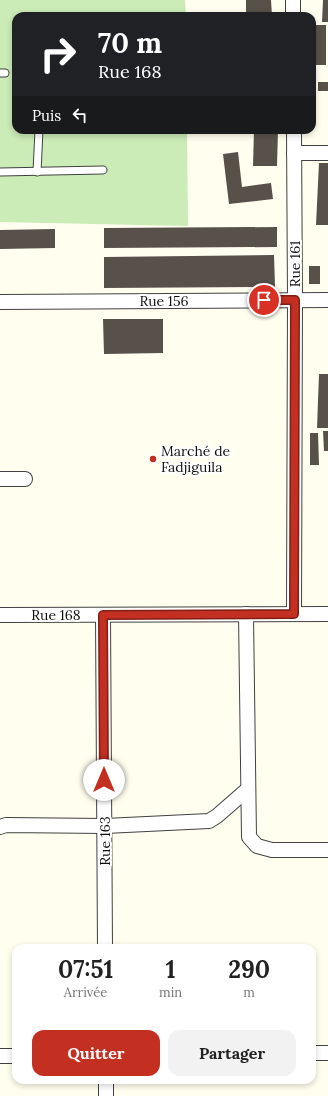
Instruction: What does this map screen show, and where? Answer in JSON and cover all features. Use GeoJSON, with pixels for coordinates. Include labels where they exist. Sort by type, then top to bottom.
{"type":"FeatureCollection","features":[{"type":"Feature","properties":{"kind":"street"},"geometry":{"type":"LineString","coordinates":[[293,0],[293,12]]}},
{"type":"Feature","properties":{"kind":"street","name":"Rue 161"},"geometry":{"type":"LineString","coordinates":[[294,134],[294,614]]}},
{"type":"Feature","properties":{"kind":"street"},"geometry":{"type":"LineString","coordinates":[[294,153],[328,153]]}},
{"type":"Feature","properties":{"kind":"street","name":"Rue 156"},"geometry":{"type":"LineString","coordinates":[[0,302],[328,300]]}},
{"type":"Feature","properties":{"kind":"street"},"geometry":{"type":"LineString","coordinates":[[0,479],[25,478]]}},
{"type":"Feature","properties":{"kind":"street"},"geometry":{"type":"LineString","coordinates":[[246,614],[249,837],[257,846],[272,850],[328,850]]}},
{"type":"Feature","properties":{"kind":"street","name":"Rue 168"},"geometry":{"type":"LineString","coordinates":[[0,615],[328,614]]}},
{"type":"Feature","properties":{"kind":"street","name":"Rue 163"},"geometry":{"type":"LineString","coordinates":[[103,615],[105,944]]}},
{"type":"Feature","properties":{"kind":"street"},"geometry":{"type":"LineString","coordinates":[[0,827],[6,825],[105,826],[209,821],[217,816],[248,789]]}},
{"type":"Feature","properties":{"kind":"street"},"geometry":{"type":"LineString","coordinates":[[316,1053],[328,1053]]}},
{"type":"Feature","properties":{"kind":"street"},"geometry":{"type":"LineString","coordinates":[[0,1056],[12,1056]]}},
{"type":"Feature","properties":{"kind":"street"},"geometry":{"type":"LineString","coordinates":[[106,1084],[106,1096]]}},
{"type":"Feature","properties":{"kind":"lane"},"geometry":{"type":"LineString","coordinates":[[37,172],[39,134]]}},
{"type":"Feature","properties":{"kind":"lane"},"geometry":{"type":"LineString","coordinates":[[0,172],[103,170]]}},
{"type":"Feature","properties":{"kind":"green space"},"geometry":{"type":"Polygon","coordinates":[[[0,0],[185,0],[186,12],[12,12],[12,134],[187,134],[188,226],[0,222],[0,0]]]}},
{"type":"Feature","properties":{"kind":"building"},"geometry":{"type":"Polygon","coordinates":[[[246,0],[271,0],[272,12],[246,12],[246,0]]]}},
{"type":"Feature","properties":{"kind":"building"},"geometry":{"type":"Polygon","coordinates":[[[323,0],[328,0],[328,22],[322,22],[323,0]]]}},
{"type":"Feature","properties":{"kind":"building"},"geometry":{"type":"Polygon","coordinates":[[[316,25],[326,25],[326,65],[316,65],[316,25]]]}},
{"type":"Feature","properties":{"kind":"building"},"geometry":{"type":"Polygon","coordinates":[[[318,82],[328,82],[328,91],[318,91],[318,82]]]}},
{"type":"Feature","properties":{"kind":"building"},"geometry":{"type":"Polygon","coordinates":[[[254,134],[278,134],[277,166],[253,166],[254,134]]]}},
{"type":"Feature","properties":{"kind":"building"},"geometry":{"type":"Polygon","coordinates":[[[238,152],[242,187],[271,183],[273,199],[229,204],[223,154],[238,152]]]}},
{"type":"Feature","properties":{"kind":"building"},"geometry":{"type":"Polygon","coordinates":[[[319,163],[328,163],[328,225],[316,225],[319,163]]]}},
{"type":"Feature","properties":{"kind":"building"},"geometry":{"type":"Polygon","coordinates":[[[277,227],[277,247],[104,248],[104,228],[277,227]]]}},
{"type":"Feature","properties":{"kind":"building"},"geometry":{"type":"Polygon","coordinates":[[[55,229],[55,248],[0,249],[0,230],[55,229]]]}},
{"type":"Feature","properties":{"kind":"building"},"geometry":{"type":"Polygon","coordinates":[[[274,255],[275,287],[104,288],[104,257],[274,255]]]}},
{"type":"Feature","properties":{"kind":"building"},"geometry":{"type":"Polygon","coordinates":[[[309,266],[320,266],[320,284],[309,284],[309,266]]]}},
{"type":"Feature","properties":{"kind":"building"},"geometry":{"type":"Polygon","coordinates":[[[103,319],[163,319],[163,353],[104,354],[103,319]]]}},
{"type":"Feature","properties":{"kind":"building"},"geometry":{"type":"Polygon","coordinates":[[[319,374],[328,374],[328,428],[317,428],[319,374]]]}},
{"type":"Feature","properties":{"kind":"building"},"geometry":{"type":"Polygon","coordinates":[[[323,431],[328,431],[328,451],[324,451],[323,431]]]}},
{"type":"Feature","properties":{"kind":"building"},"geometry":{"type":"Polygon","coordinates":[[[310,433],[318,433],[319,465],[310,465],[310,433]]]}},
{"type":"Feature","properties":{"kind":"place","name":"Marché de Fadjiguila"},"geometry":{"type":"Point","coordinates":[153,459]}},
{"type":"Feature","properties":{"kind":"route"},"geometry":{"type":"LineString","coordinates":[[104,780],[103,615],[294,614],[295,300],[264,300]]}}]}
